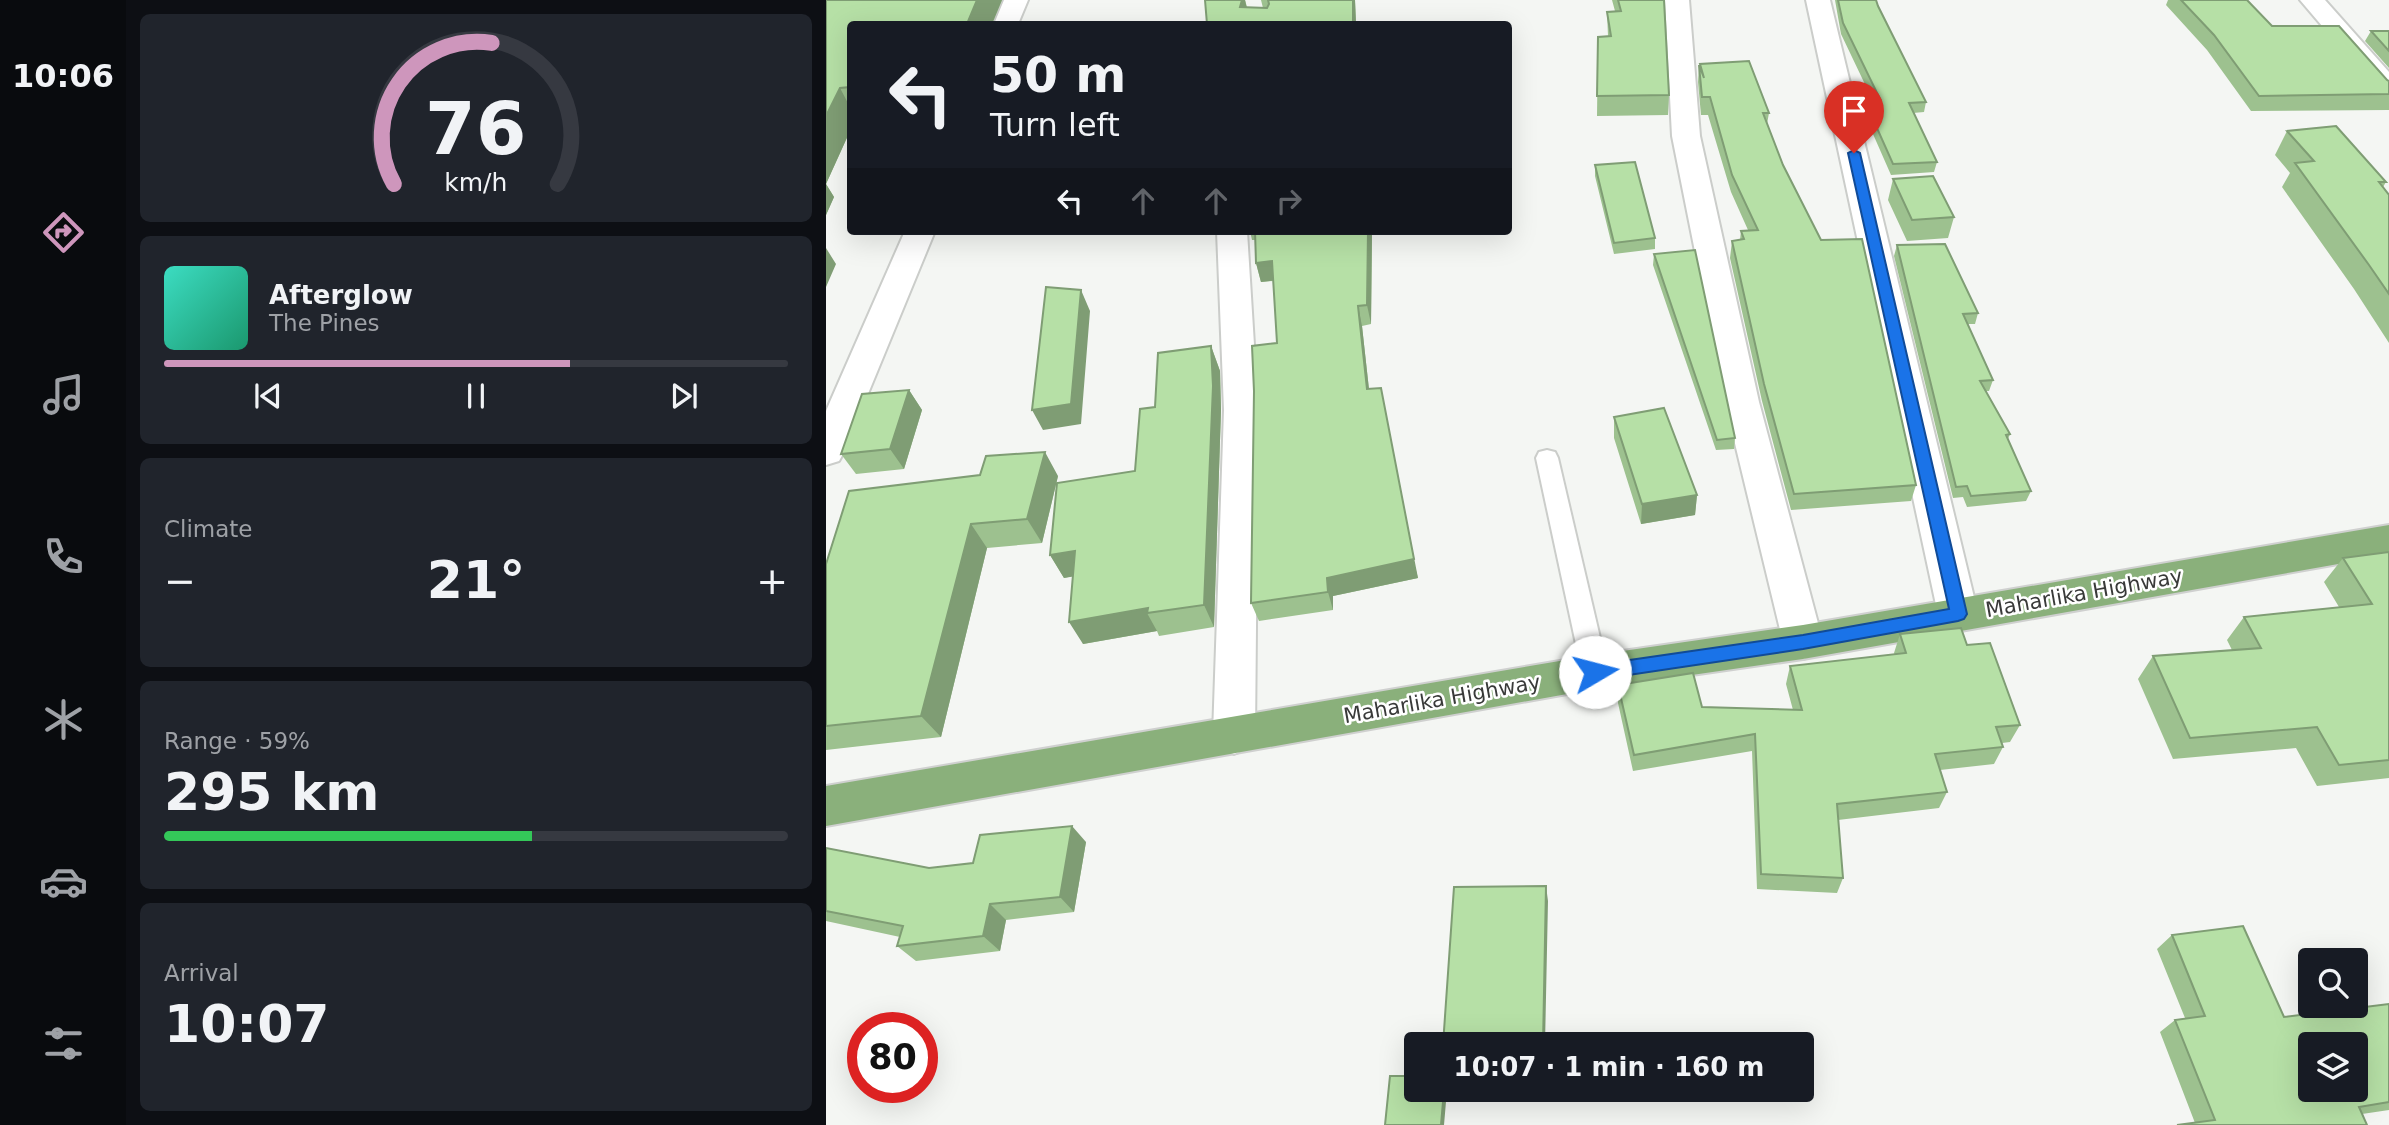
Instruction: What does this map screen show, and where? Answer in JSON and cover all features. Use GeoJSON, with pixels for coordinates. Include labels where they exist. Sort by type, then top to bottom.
{"type":"FeatureCollection","features":[{"type":"Feature","properties":{"kind":"highway","name":"Maharlika Highway"},"geometry":{"type":"LineString","coordinates":[[826,806],[1595,672],[1803,642],[2389,540]]}},
{"type":"Feature","properties":{"kind":"street"},"geometry":{"type":"LineString","coordinates":[[1007,21],[1016,0]]}},
{"type":"Feature","properties":{"kind":"street"},"geometry":{"type":"LineString","coordinates":[[1677,0],[1686,136],[1742,402],[1803,642]]}},
{"type":"Feature","properties":{"kind":"street"},"geometry":{"type":"LineString","coordinates":[[1818,0],[1958,614]]}},
{"type":"Feature","properties":{"kind":"street"},"geometry":{"type":"LineString","coordinates":[[2312,0],[2389,88]]}},
{"type":"Feature","properties":{"kind":"street"},"geometry":{"type":"LineString","coordinates":[[826,453],[918,235]]}},
{"type":"Feature","properties":{"kind":"street"},"geometry":{"type":"LineString","coordinates":[[1232,235],[1241,410],[1234,736]]}},
{"type":"Feature","properties":{"kind":"lane"},"geometry":{"type":"LineString","coordinates":[[1547,458],[1595,672]]}},
{"type":"Feature","properties":{"kind":"building"},"geometry":{"type":"Polygon","coordinates":[[[826,0],[977,0],[968,21],[847,21],[847,87],[840,88],[826,116],[826,0]]]}},
{"type":"Feature","properties":{"kind":"building"},"geometry":{"type":"Polygon","coordinates":[[[1205,0],[1242,0],[1240,7],[1267,8],[1268,0],[1353,0],[1353,21],[1207,21],[1205,0]]]}},
{"type":"Feature","properties":{"kind":"building"},"geometry":{"type":"Polygon","coordinates":[[[1618,0],[1664,0],[1669,95],[1597,96],[1598,37],[1611,36],[1607,12],[1621,11],[1618,0]]]}},
{"type":"Feature","properties":{"kind":"building"},"geometry":{"type":"Polygon","coordinates":[[[1838,0],[1876,0],[1926,102],[1909,103],[1937,162],[1893,164],[1864,99],[1880,99],[1843,23],[1838,0]]]}},
{"type":"Feature","properties":{"kind":"building"},"geometry":{"type":"Polygon","coordinates":[[[2181,0],[2247,0],[2272,26],[2339,26],[2389,81],[2389,94],[2259,96],[2214,35],[2181,0]]]}},
{"type":"Feature","properties":{"kind":"building"},"geometry":{"type":"Polygon","coordinates":[[[2371,31],[2389,31],[2389,51],[2371,31]]]}},
{"type":"Feature","properties":{"kind":"building"},"geometry":{"type":"Polygon","coordinates":[[[1749,61],[1769,113],[1763,113],[1783,165],[1821,240],[1862,239],[1916,485],[1794,494],[1764,384],[1732,241],[1744,239],[1741,231],[1758,230],[1732,175],[1710,97],[1702,97],[1699,65],[1704,78],[1700,64],[1749,61]]]}},
{"type":"Feature","properties":{"kind":"building"},"geometry":{"type":"Polygon","coordinates":[[[2336,126],[2386,182],[2379,182],[2389,195],[2389,294],[2295,163],[2314,161],[2287,131],[2336,126]]]}},
{"type":"Feature","properties":{"kind":"building"},"geometry":{"type":"Polygon","coordinates":[[[1635,162],[1655,238],[1614,243],[1595,165],[1635,162]]]}},
{"type":"Feature","properties":{"kind":"building"},"geometry":{"type":"Polygon","coordinates":[[[1933,176],[1954,217],[1912,220],[1893,179],[1933,176]]]}},
{"type":"Feature","properties":{"kind":"building"},"geometry":{"type":"Polygon","coordinates":[[[1255,235],[1368,235],[1367,305],[1358,306],[1367,389],[1381,388],[1414,559],[1327,578],[1328,592],[1251,603],[1254,391],[1252,346],[1277,343],[1272,261],[1256,263],[1255,235]]]}},
{"type":"Feature","properties":{"kind":"building"},"geometry":{"type":"Polygon","coordinates":[[[1945,244],[1978,313],[1963,314],[1993,380],[1980,381],[2010,434],[2006,435],[2031,491],[1971,496],[1967,486],[1956,487],[1897,245],[1945,244]]]}},
{"type":"Feature","properties":{"kind":"building"},"geometry":{"type":"Polygon","coordinates":[[[1695,250],[1735,438],[1717,440],[1654,254],[1695,250]]]}},
{"type":"Feature","properties":{"kind":"building"},"geometry":{"type":"Polygon","coordinates":[[[1046,287],[1081,290],[1071,404],[1032,410],[1046,287]]]}},
{"type":"Feature","properties":{"kind":"building"},"geometry":{"type":"Polygon","coordinates":[[[1211,346],[1213,386],[1204,605],[1147,613],[1148,608],[1069,622],[1075,551],[1050,555],[1057,483],[1135,471],[1140,409],[1155,407],[1158,353],[1211,346]]]}},
{"type":"Feature","properties":{"kind":"building"},"geometry":{"type":"Polygon","coordinates":[[[909,390],[890,449],[841,454],[862,394],[909,390]]]}},
{"type":"Feature","properties":{"kind":"building"},"geometry":{"type":"Polygon","coordinates":[[[1664,408],[1697,495],[1642,504],[1614,417],[1664,408]]]}},
{"type":"Feature","properties":{"kind":"building"},"geometry":{"type":"Polygon","coordinates":[[[1045,452],[1027,519],[971,524],[921,716],[826,726],[826,564],[849,491],[980,475],[986,456],[1045,452]]]}},
{"type":"Feature","properties":{"kind":"building"},"geometry":{"type":"Polygon","coordinates":[[[2389,552],[2389,760],[2339,765],[2317,727],[2190,738],[2153,656],[2261,648],[2244,617],[2372,604],[2343,558],[2389,552]]]}},
{"type":"Feature","properties":{"kind":"building"},"geometry":{"type":"Polygon","coordinates":[[[1961,628],[1967,645],[1990,643],[2020,725],[1996,727],[2003,747],[1935,754],[1947,792],[1837,804],[1843,878],[1761,874],[1755,734],[1634,755],[1618,685],[1693,673],[1702,707],[1802,710],[1790,666],[1906,653],[1900,634],[1961,628]]]}},
{"type":"Feature","properties":{"kind":"building"},"geometry":{"type":"Polygon","coordinates":[[[1072,826],[1060,897],[990,904],[983,936],[897,946],[903,926],[826,911],[826,848],[929,868],[973,863],[980,835],[1072,826]]]}},
{"type":"Feature","properties":{"kind":"building"},"geometry":{"type":"Polygon","coordinates":[[[1546,886],[1543,1032],[1444,1032],[1454,887],[1546,886]]]}},
{"type":"Feature","properties":{"kind":"building"},"geometry":{"type":"Polygon","coordinates":[[[2243,926],[2284,1017],[2368,1018],[2368,1007],[2389,1004],[2389,1102],[2359,1107],[2367,1125],[2177,1125],[2215,1120],[2175,1020],[2205,1016],[2172,935],[2243,926]]]}},
{"type":"Feature","properties":{"kind":"building"},"geometry":{"type":"Polygon","coordinates":[[[1390,1076],[1404,1076],[1404,1102],[1443,1102],[1441,1125],[1385,1125],[1390,1076]]]}},
{"type":"Feature","properties":{"kind":"route"},"geometry":{"type":"LineString","coordinates":[[1595,672],[1803,642],[1958,614],[1854,153]]}}]}
